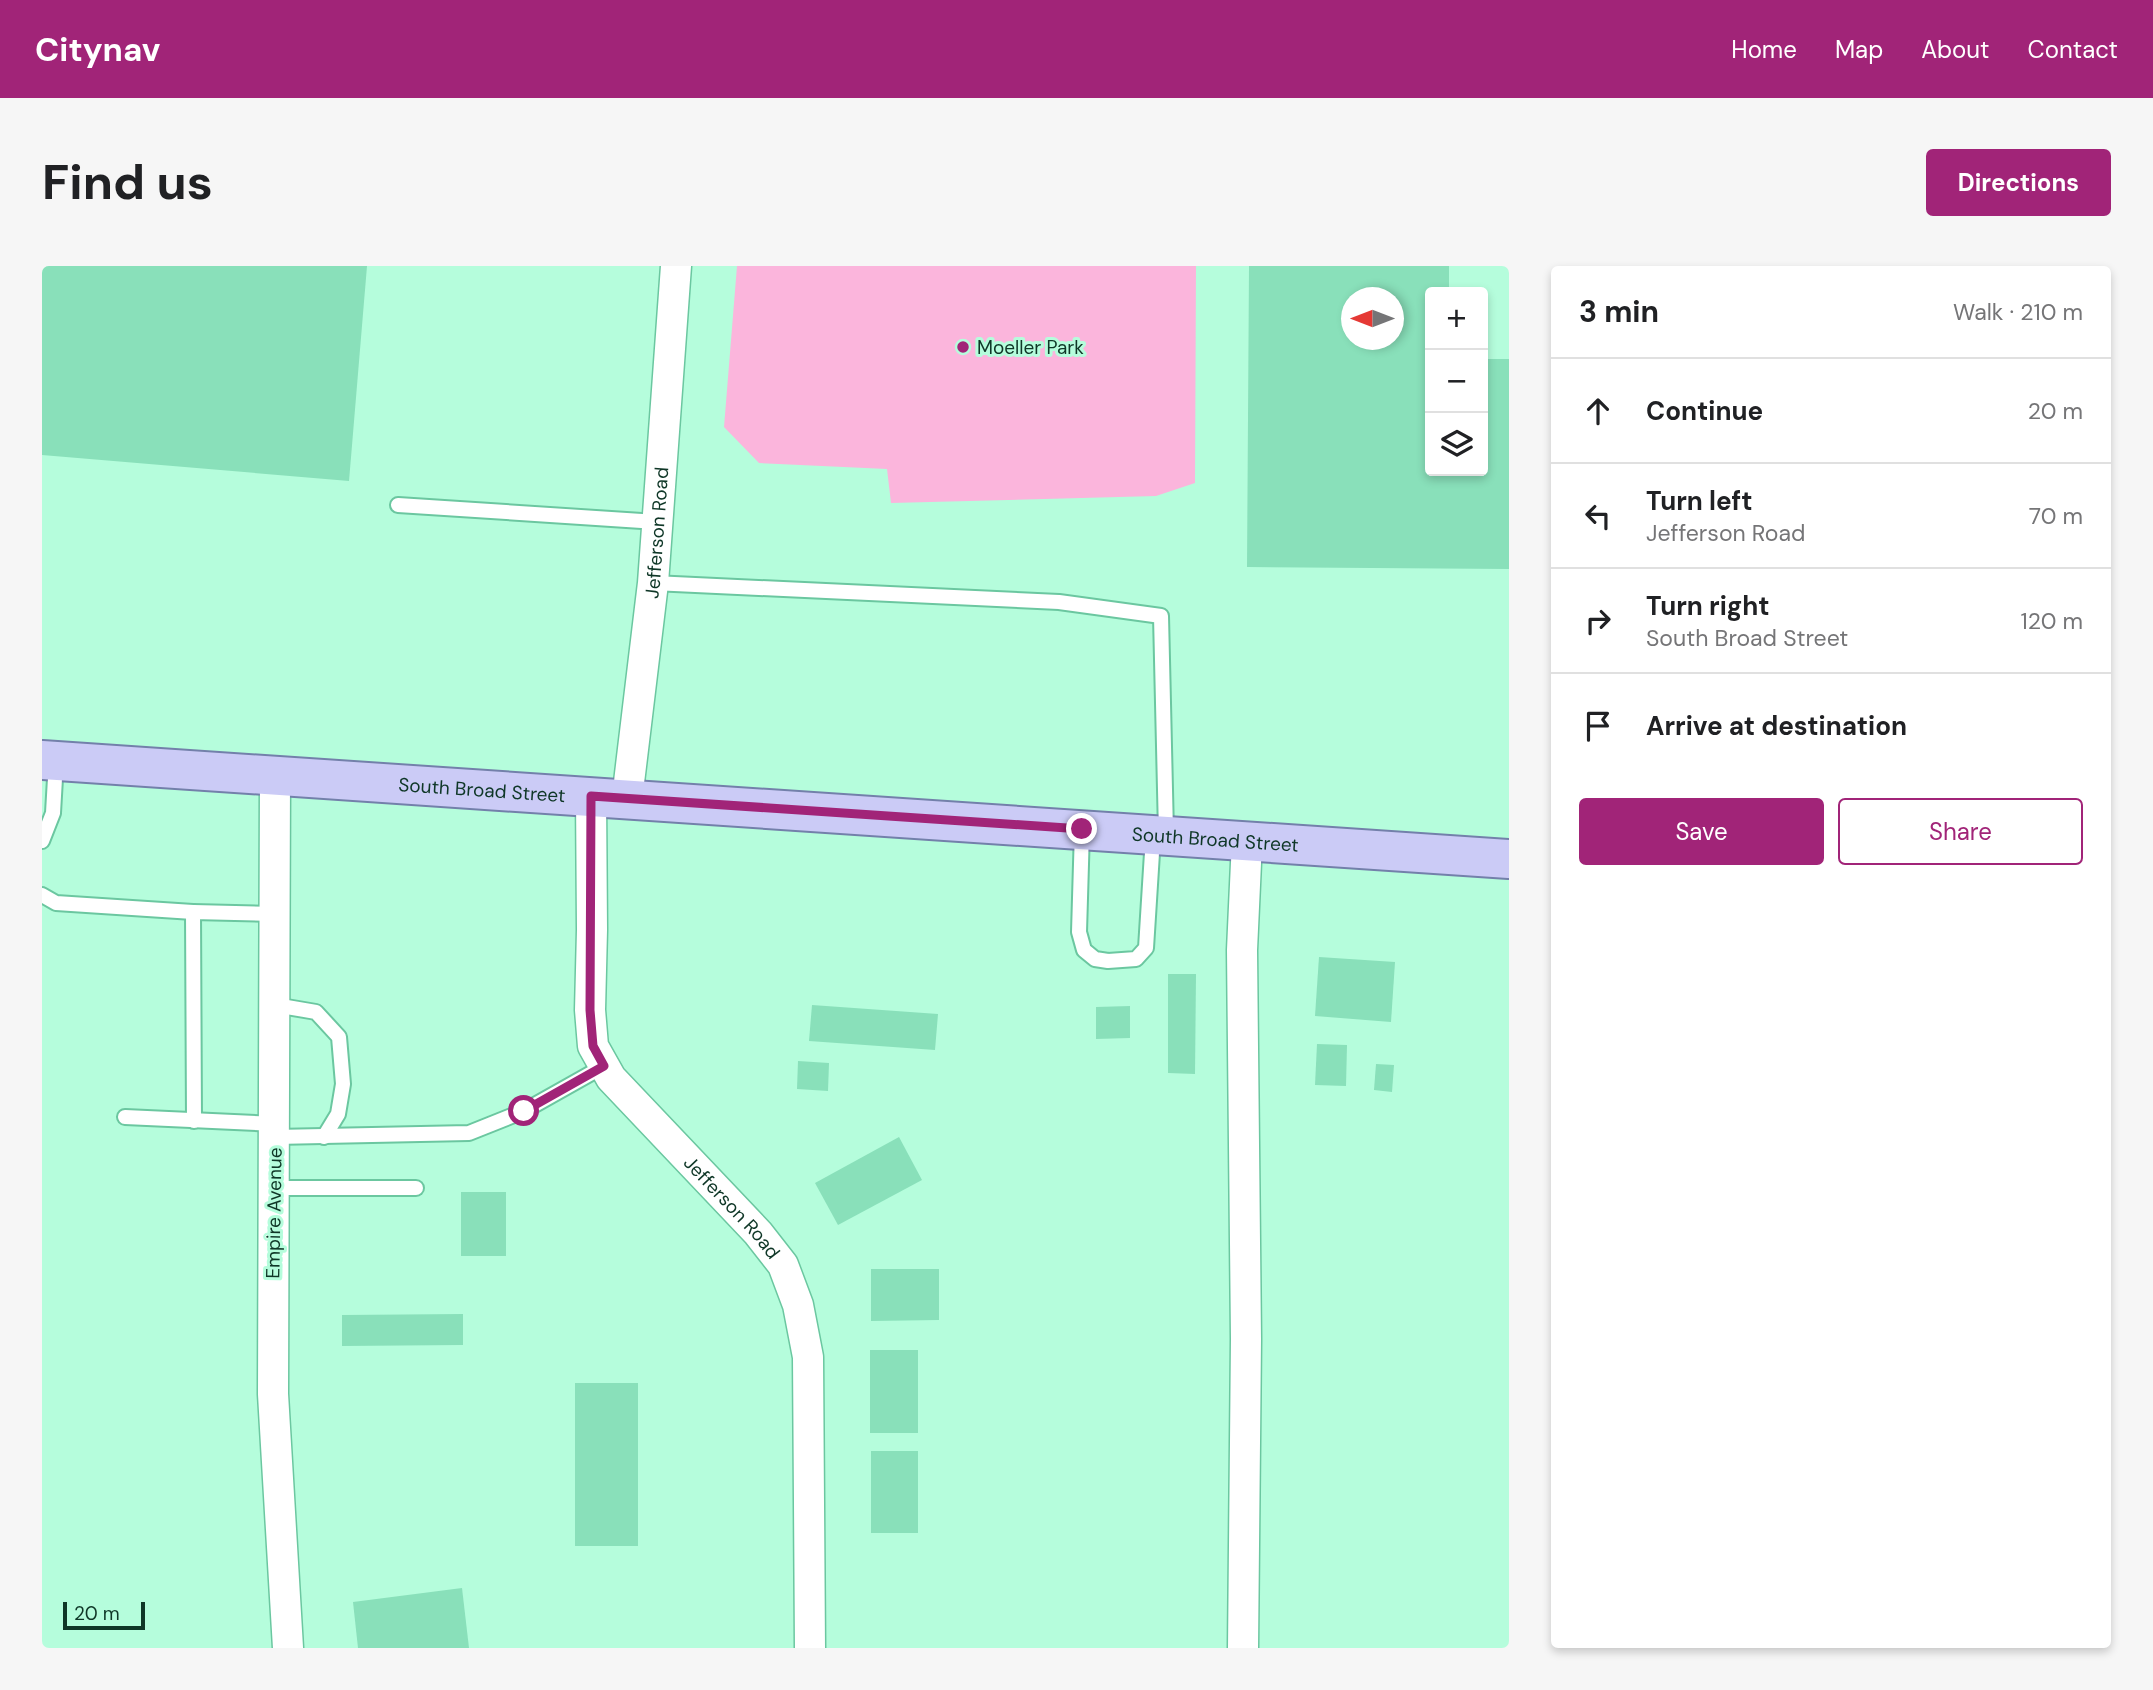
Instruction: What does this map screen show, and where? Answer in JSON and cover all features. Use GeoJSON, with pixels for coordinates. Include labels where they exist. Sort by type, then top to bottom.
{"type":"FeatureCollection","features":[{"type":"Feature","properties":{"kind":"main road","name":"South Broad Street"},"geometry":{"type":"LineString","coordinates":[[49,761],[1509,859]]}},
{"type":"Feature","properties":{"kind":"street","name":"Jefferson Road"},"geometry":{"type":"LineString","coordinates":[[676,266],[653,583],[609,798],[590,1010],[593,1046],[611,1078],[758,1233],[783,1265],[798,1305],[808,1357],[810,1648]]}},
{"type":"Feature","properties":{"kind":"street","name":"Empire Avenue"},"geometry":{"type":"LineString","coordinates":[[275,777],[273,1394],[288,1648]]}},
{"type":"Feature","properties":{"kind":"street"},"geometry":{"type":"LineString","coordinates":[[1243,1648],[1246,1325],[1242,950],[1247,841]]}},
{"type":"Feature","properties":{"kind":"lane"},"geometry":{"type":"LineString","coordinates":[[398,505],[657,522]]}},
{"type":"Feature","properties":{"kind":"lane"},"geometry":{"type":"LineString","coordinates":[[653,583],[1059,602],[1161,616],[1159,834],[1146,948],[1136,959],[1095,959],[1084,950],[1079,932],[1082,829]]}},
{"type":"Feature","properties":{"kind":"lane"},"geometry":{"type":"LineString","coordinates":[[42,841],[53,813],[49,761]]}},
{"type":"Feature","properties":{"kind":"lane"},"geometry":{"type":"LineString","coordinates":[[42,895],[56,903],[193,912],[275,914]]}},
{"type":"Feature","properties":{"kind":"lane"},"geometry":{"type":"LineString","coordinates":[[193,912],[194,1121]]}},
{"type":"Feature","properties":{"kind":"lane"},"geometry":{"type":"LineString","coordinates":[[275,1005],[316,1012],[339,1037],[343,1084],[338,1114],[324,1138]]}},
{"type":"Feature","properties":{"kind":"lane"},"geometry":{"type":"LineString","coordinates":[[125,1118],[194,1121],[324,1138],[469,1133],[524,1111],[604,1066]]}},
{"type":"Feature","properties":{"kind":"lane"},"geometry":{"type":"LineString","coordinates":[[274,1188],[416,1188]]}},
{"type":"Feature","properties":{"kind":"shaded area","name":"Moeller Park"},"geometry":{"type":"Polygon","coordinates":[[[737,266],[1196,266],[1195,483],[1156,496],[891,503],[887,469],[759,463],[724,427],[737,266]]]}},
{"type":"Feature","properties":{"kind":"building"},"geometry":{"type":"Polygon","coordinates":[[[42,266],[367,266],[349,481],[42,455],[42,266]]]}},
{"type":"Feature","properties":{"kind":"building"},"geometry":{"type":"Polygon","coordinates":[[[1249,266],[1449,266],[1449,287],[1425,287],[1425,476],[1488,476],[1488,359],[1509,359],[1509,569],[1247,567],[1249,266]]]}},
{"type":"Feature","properties":{"kind":"building"},"geometry":{"type":"Polygon","coordinates":[[[1319,957],[1395,962],[1391,1022],[1315,1016],[1319,957]]]}},
{"type":"Feature","properties":{"kind":"building"},"geometry":{"type":"Polygon","coordinates":[[[1168,974],[1196,974],[1195,1074],[1168,1073],[1168,974]]]}},
{"type":"Feature","properties":{"kind":"building"},"geometry":{"type":"Polygon","coordinates":[[[812,1005],[938,1014],[935,1050],[809,1041],[812,1005]]]}},
{"type":"Feature","properties":{"kind":"building"},"geometry":{"type":"Polygon","coordinates":[[[1130,1006],[1130,1038],[1096,1039],[1096,1007],[1130,1006]]]}},
{"type":"Feature","properties":{"kind":"building"},"geometry":{"type":"Polygon","coordinates":[[[1317,1044],[1347,1045],[1346,1086],[1315,1085],[1317,1044]]]}},
{"type":"Feature","properties":{"kind":"building"},"geometry":{"type":"Polygon","coordinates":[[[798,1061],[829,1063],[828,1091],[797,1089],[798,1061]]]}},
{"type":"Feature","properties":{"kind":"building"},"geometry":{"type":"Polygon","coordinates":[[[1376,1064],[1394,1065],[1392,1092],[1374,1090],[1376,1064]]]}},
{"type":"Feature","properties":{"kind":"building"},"geometry":{"type":"Polygon","coordinates":[[[899,1137],[922,1180],[838,1225],[815,1183],[899,1137]]]}},
{"type":"Feature","properties":{"kind":"building"},"geometry":{"type":"Polygon","coordinates":[[[461,1192],[506,1192],[506,1256],[461,1256],[461,1192]]]}},
{"type":"Feature","properties":{"kind":"building"},"geometry":{"type":"Polygon","coordinates":[[[871,1269],[939,1269],[939,1320],[871,1321],[871,1269]]]}},
{"type":"Feature","properties":{"kind":"building"},"geometry":{"type":"Polygon","coordinates":[[[463,1314],[463,1345],[342,1346],[342,1315],[463,1314]]]}},
{"type":"Feature","properties":{"kind":"building"},"geometry":{"type":"Polygon","coordinates":[[[870,1350],[918,1350],[918,1433],[870,1433],[870,1350]]]}},
{"type":"Feature","properties":{"kind":"building"},"geometry":{"type":"Polygon","coordinates":[[[575,1383],[638,1383],[638,1546],[575,1546],[575,1383]]]}},
{"type":"Feature","properties":{"kind":"building"},"geometry":{"type":"Polygon","coordinates":[[[871,1451],[918,1451],[918,1533],[871,1533],[871,1451]]]}},
{"type":"Feature","properties":{"kind":"building"},"geometry":{"type":"Polygon","coordinates":[[[462,1588],[469,1648],[358,1648],[353,1602],[462,1588]]]}},
{"type":"Feature","properties":{"kind":"place","name":"Moeller Park"},"geometry":{"type":"Point","coordinates":[963,347]}},
{"type":"Feature","properties":{"kind":"route"},"geometry":{"type":"LineString","coordinates":[[524,1111],[604,1066],[593,1046],[590,1010],[591,796],[1082,829]]}}]}
